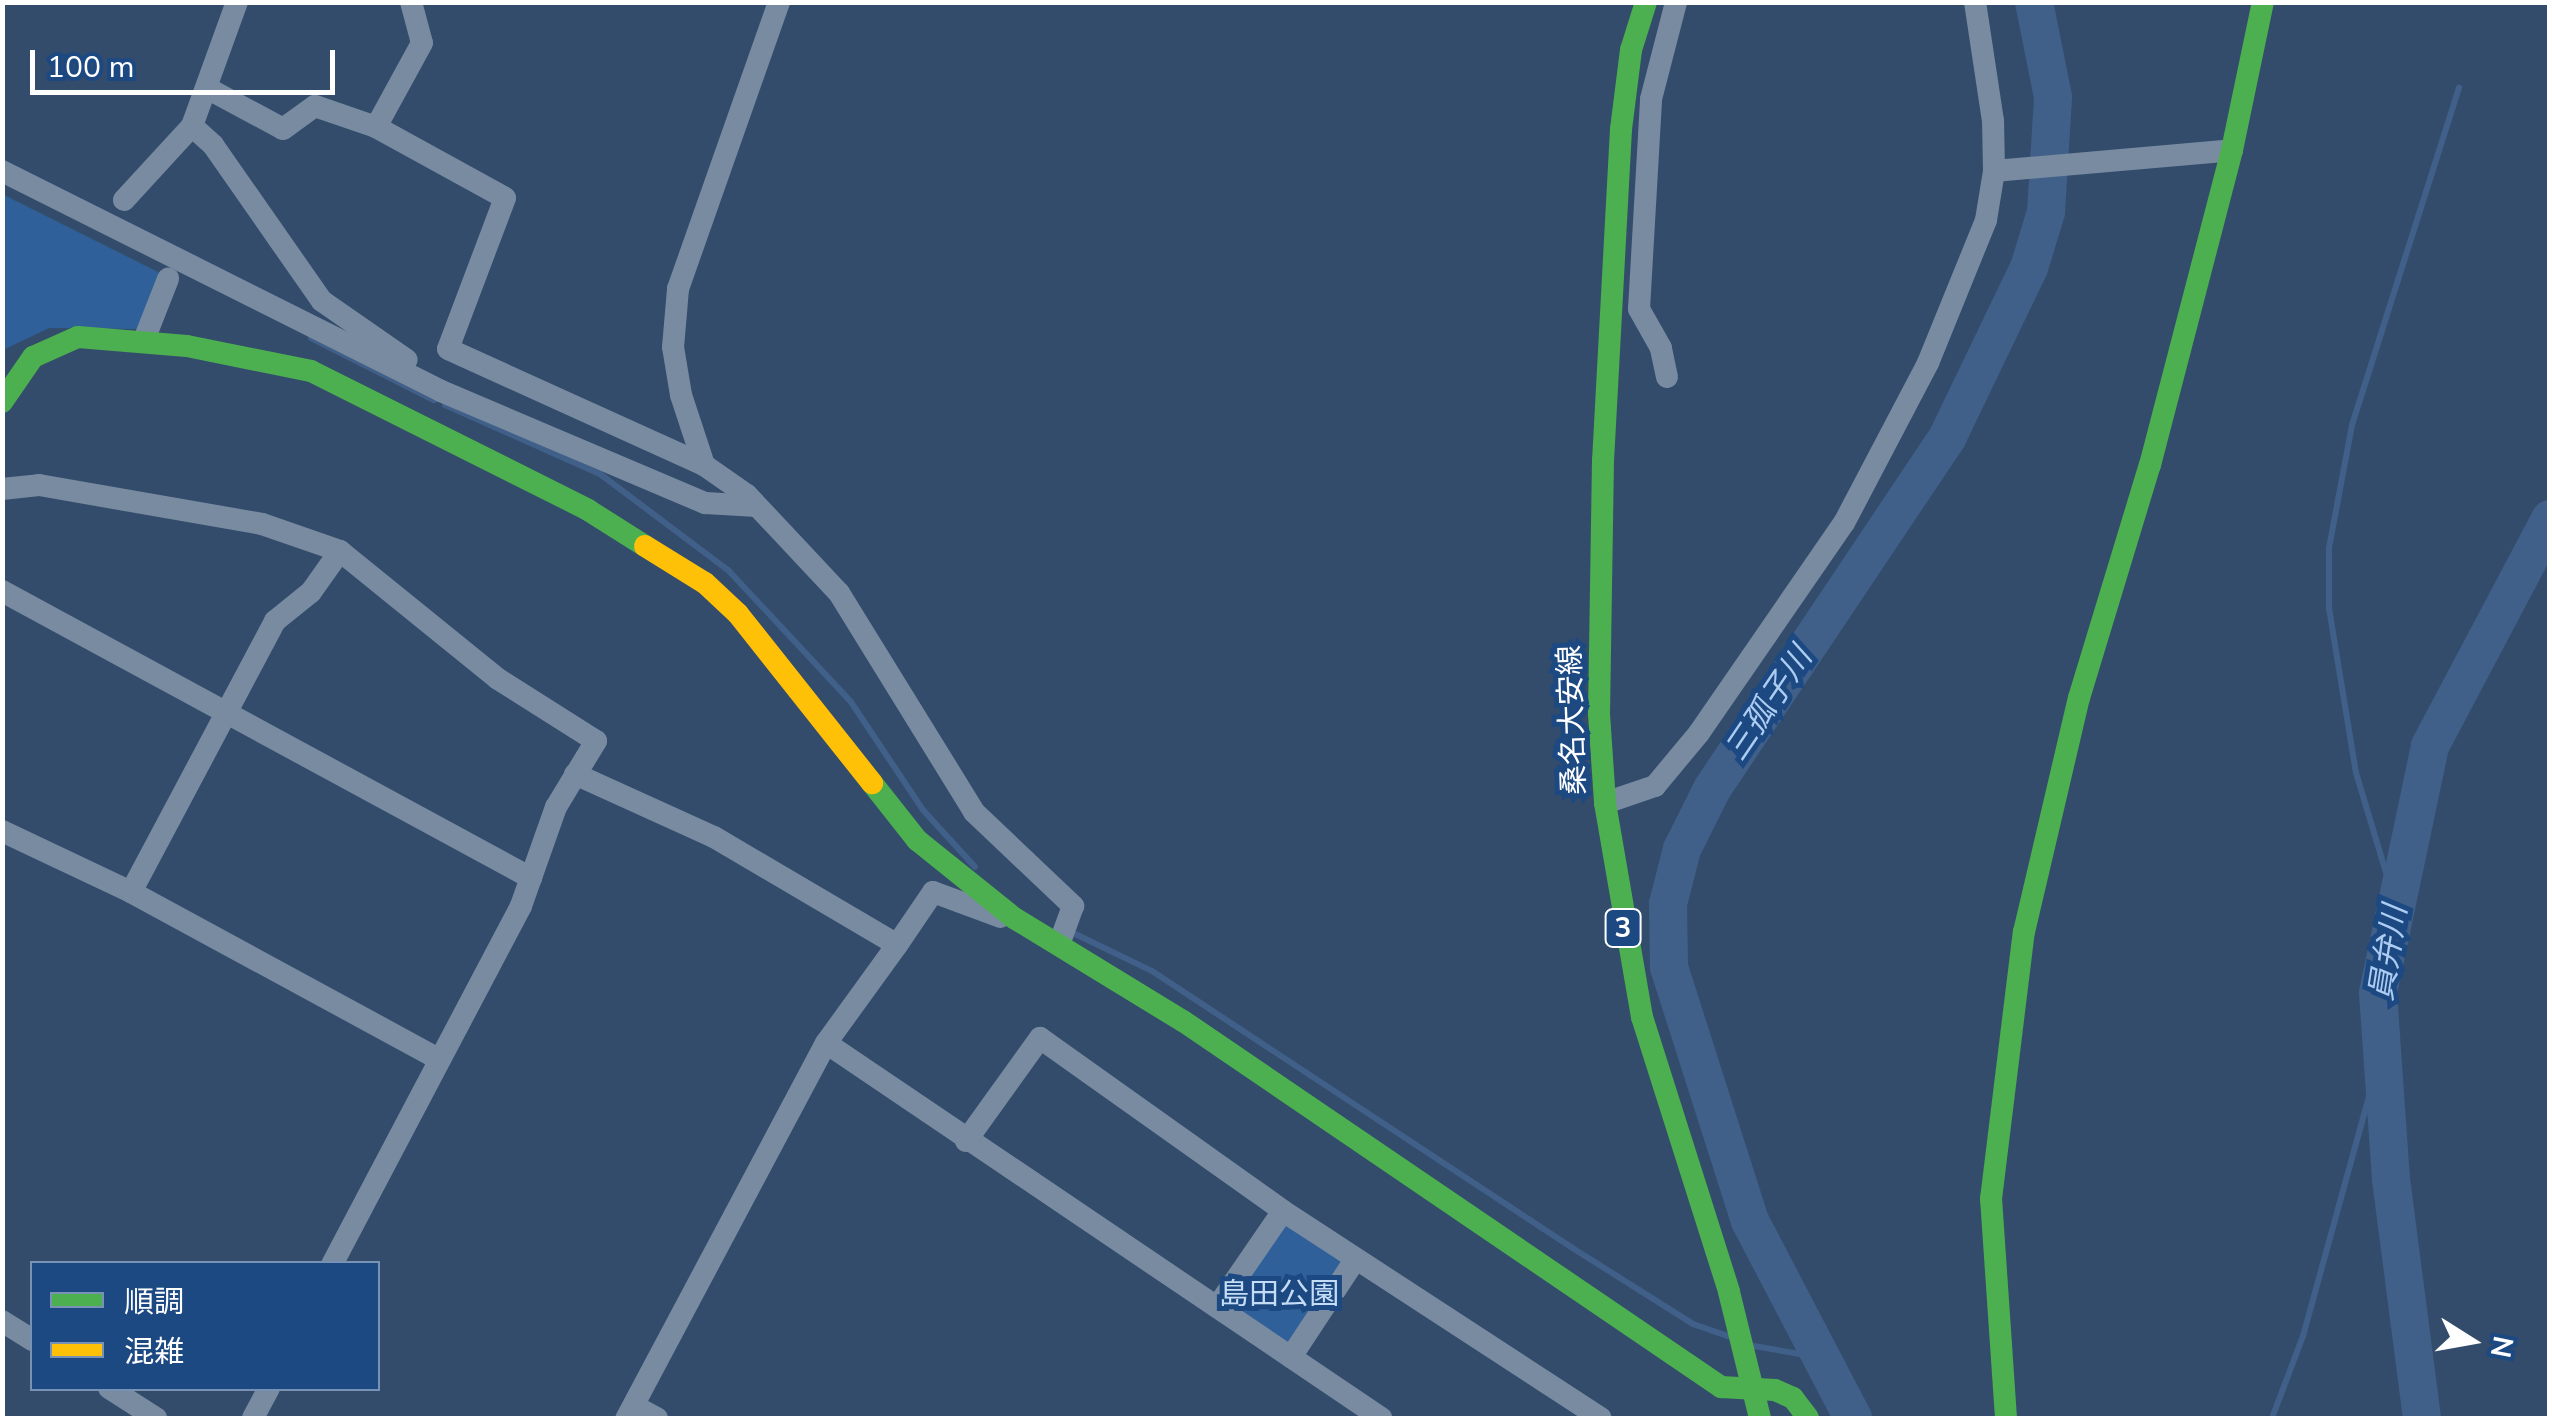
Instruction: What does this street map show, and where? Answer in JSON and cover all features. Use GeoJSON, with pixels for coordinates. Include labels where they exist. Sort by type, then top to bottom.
{"type":"FeatureCollection","features":[{"type":"Feature","properties":{"kind":"street"},"geometry":{"type":"LineString","coordinates":[[124,200],[192,126],[237,2]]}},
{"type":"Feature","properties":{"kind":"street"},"geometry":{"type":"LineString","coordinates":[[376,128],[422,43],[411,2]]}},
{"type":"Feature","properties":{"kind":"street"},"geometry":{"type":"LineString","coordinates":[[704,465],[675,372],[678,289],[779,2]]}},
{"type":"Feature","properties":{"kind":"street","name":"桑名大安線"},"geometry":{"type":"LineString","coordinates":[[1646,2],[1632,50],[1621,128],[1603,460],[1599,714],[1605,803],[1642,1017],[1729,1292],[1760,1418]]}},
{"type":"Feature","properties":{"kind":"street"},"geometry":{"type":"LineString","coordinates":[[1667,377],[1661,348],[1638,309],[1651,99],[1676,2]]}},
{"type":"Feature","properties":{"kind":"street"},"geometry":{"type":"LineString","coordinates":[[1605,803],[1655,786],[1844,523],[1944,325],[1986,220],[2000,170],[1974,2]]}},
{"type":"Feature","properties":{"kind":"street"},"geometry":{"type":"LineString","coordinates":[[2006,1418],[1991,1199],[2024,932],[2078,698],[2150,465],[2232,150],[2262,2]]}},
{"type":"Feature","properties":{"kind":"street"},"geometry":{"type":"LineString","coordinates":[[207,88],[283,129],[315,106],[376,128],[505,198],[448,349],[704,465],[758,506],[840,593],[974,812],[1073,906],[1060,944]]}},
{"type":"Feature","properties":{"kind":"street"},"geometry":{"type":"LineString","coordinates":[[192,126],[213,145],[322,300],[508,420]]}},
{"type":"Feature","properties":{"kind":"street"},"geometry":{"type":"LineString","coordinates":[[2000,170],[2232,150]]}},
{"type":"Feature","properties":{"kind":"street"},"geometry":{"type":"LineString","coordinates":[[2,170],[508,420],[705,503],[758,506]]}},
{"type":"Feature","properties":{"kind":"street"},"geometry":{"type":"LineString","coordinates":[[146,332],[168,279]]}},
{"type":"Feature","properties":{"kind":"street"},"geometry":{"type":"LineString","coordinates":[[2,402],[32,357],[78,337],[146,332],[311,370],[645,542],[738,614],[916,840],[1024,926]]}},
{"type":"Feature","properties":{"kind":"street"},"geometry":{"type":"LineString","coordinates":[[2,489],[39,485],[262,524],[340,551],[498,679],[596,741],[575,774],[531,878],[334,1261]]}},
{"type":"Feature","properties":{"kind":"street"},"geometry":{"type":"LineString","coordinates":[[131,892],[275,621],[311,592],[340,551]]}},
{"type":"Feature","properties":{"kind":"street"},"geometry":{"type":"LineString","coordinates":[[2,591],[228,708],[531,878]]}},
{"type":"Feature","properties":{"kind":"street"},"geometry":{"type":"LineString","coordinates":[[575,774],[714,838],[897,945]]}},
{"type":"Feature","properties":{"kind":"street"},"geometry":{"type":"LineString","coordinates":[[2,831],[131,892],[437,1058]]}},
{"type":"Feature","properties":{"kind":"street"},"geometry":{"type":"LineString","coordinates":[[657,1418],[630,1412],[826,1043],[933,892],[1024,926],[1060,944],[1183,1021],[1721,1388],[1754,1383],[1775,1390],[1793,1398],[1808,1418]]}},
{"type":"Feature","properties":{"kind":"street"},"geometry":{"type":"LineString","coordinates":[[966,1141],[1040,1038],[1283,1211],[1600,1418]]}},
{"type":"Feature","properties":{"kind":"street"},"geometry":{"type":"LineString","coordinates":[[832,1048],[1381,1418]]}},
{"type":"Feature","properties":{"kind":"street"},"geometry":{"type":"LineString","coordinates":[[1216,1308],[1283,1211]]}},
{"type":"Feature","properties":{"kind":"street"},"geometry":{"type":"LineString","coordinates":[[1292,1357],[1356,1260]]}},
{"type":"Feature","properties":{"kind":"street"},"geometry":{"type":"LineString","coordinates":[[2,1321],[30,1339]]}},
{"type":"Feature","properties":{"kind":"street"},"geometry":{"type":"LineString","coordinates":[[113,1391],[156,1418]]}},
{"type":"Feature","properties":{"kind":"street"},"geometry":{"type":"LineString","coordinates":[[253,1418],[266,1391]]}},
{"type":"Feature","properties":{"kind":"green space"},"geometry":{"type":"Polygon","coordinates":[[[2,194],[162,274],[137,329],[49,328],[3,350],[2,194]]]}},
{"type":"Feature","properties":{"kind":"green space","name":"島田公園"},"geometry":{"type":"Polygon","coordinates":[[[1286,1217],[1349,1259],[1289,1349],[1226,1307],[1286,1217]]]}},
{"type":"Feature","properties":{"kind":"waterway","name":"三孤子川"},"geometry":{"type":"LineString","coordinates":[[1853,1418],[1750,1221],[1669,967],[1668,904],[1682,849],[1712,789],[1948,436],[2029,268],[2046,212],[2053,97],[2034,2]]}},
{"type":"Feature","properties":{"kind":"waterway"},"geometry":{"type":"LineString","coordinates":[[2396,906],[2356,773],[2329,608],[2329,548],[2352,425],[2459,88]]}},
{"type":"Feature","properties":{"kind":"waterway"},"geometry":{"type":"LineString","coordinates":[[311,338],[434,400]]}},
{"type":"Feature","properties":{"kind":"waterway"},"geometry":{"type":"LineString","coordinates":[[445,405],[600,474],[728,570],[851,702],[923,810],[975,867]]}},
{"type":"Feature","properties":{"kind":"waterway","name":"員弁川"},"geometry":{"type":"LineString","coordinates":[[2422,1418],[2391,1179],[2378,993],[2430,746],[2550,519]]}},
{"type":"Feature","properties":{"kind":"waterway"},"geometry":{"type":"LineString","coordinates":[[1067,930],[1152,971],[1574,1249],[1693,1324],[1728,1336]]}},
{"type":"Feature","properties":{"kind":"waterway"},"geometry":{"type":"LineString","coordinates":[[2272,1418],[2303,1336],[2382,1050]]}},
{"type":"Feature","properties":{"kind":"waterway"},"geometry":{"type":"LineString","coordinates":[[1754,1346],[1817,1357]]}},
{"type":"Feature","properties":{"kind":"traffic: fast"},"geometry":{"type":"LineString","coordinates":[[1646,2],[1631,50],[1621,129],[1603,460],[1599,714],[1605,803],[1642,1017],[1729,1292],[1760,1418]]}},
{"type":"Feature","properties":{"kind":"traffic: fast"},"geometry":{"type":"LineString","coordinates":[[2006,1418],[1991,1199],[2024,932],[2079,698],[2150,465],[2232,150],[2263,2]]}},
{"type":"Feature","properties":{"kind":"traffic: fast"},"geometry":{"type":"LineString","coordinates":[[2,402],[33,357],[78,337],[187,346],[311,371],[588,510],[645,546]]}},
{"type":"Feature","properties":{"kind":"traffic: fast"},"geometry":{"type":"LineString","coordinates":[[872,783],[917,840],[1014,918],[1183,1021],[1721,1387],[1775,1390],[1793,1398],[1808,1418]]}},
{"type":"Feature","properties":{"kind":"traffic: slow"},"geometry":{"type":"LineString","coordinates":[[645,546],[705,583],[738,614],[872,783]]}}]}
